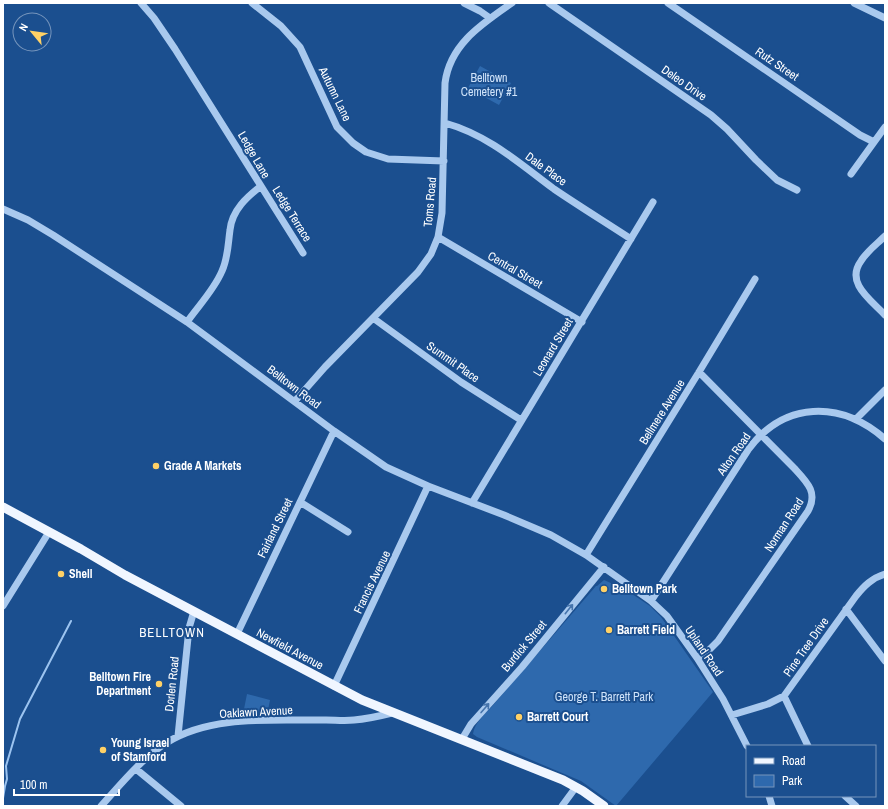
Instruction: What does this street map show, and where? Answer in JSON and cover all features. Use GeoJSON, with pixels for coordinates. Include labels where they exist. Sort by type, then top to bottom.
{"type":"FeatureCollection","features":[{"type":"Feature","properties":{"kind":"main road","name":"Newfield Avenue"},"geometry":{"type":"LineString","coordinates":[[3,508],[105,562],[125,575],[334,686],[392,713],[415,720],[554,776],[576,787],[604,806]]}},
{"type":"Feature","properties":{"kind":"street","name":"Ledge Lane"},"geometry":{"type":"LineString","coordinates":[[141,3],[154,18],[175,49],[261,186],[246,198],[237,210],[230,228],[227,255],[222,273],[187,322]]}},
{"type":"Feature","properties":{"kind":"street","name":"Autumn Lane"},"geometry":{"type":"LineString","coordinates":[[252,3],[281,26],[300,47],[337,127],[353,143],[366,152],[388,158],[444,161]]}},
{"type":"Feature","properties":{"kind":"street"},"geometry":{"type":"LineString","coordinates":[[464,3],[490,18]]}},
{"type":"Feature","properties":{"kind":"street","name":"Toms Road"},"geometry":{"type":"LineString","coordinates":[[295,401],[325,367],[425,263],[431,254],[438,237],[442,213],[445,83],[450,61],[456,51],[475,30],[512,3]]}},
{"type":"Feature","properties":{"kind":"street","name":"Deleo Drive"},"geometry":{"type":"LineString","coordinates":[[549,3],[711,115],[777,180],[798,190]]}},
{"type":"Feature","properties":{"kind":"street","name":"Rutz Street"},"geometry":{"type":"LineString","coordinates":[[668,3],[874,142]]}},
{"type":"Feature","properties":{"kind":"street"},"geometry":{"type":"LineString","coordinates":[[854,3],[885,18]]}},
{"type":"Feature","properties":{"kind":"street","name":"Dale Place"},"geometry":{"type":"LineString","coordinates":[[445,123],[464,129],[486,139],[591,214],[631,239]]}},
{"type":"Feature","properties":{"kind":"street"},"geometry":{"type":"LineString","coordinates":[[851,174],[885,127]]}},
{"type":"Feature","properties":{"kind":"street","name":"Ledge Terrace"},"geometry":{"type":"LineString","coordinates":[[261,186],[303,253]]}},
{"type":"Feature","properties":{"kind":"street","name":"Leonard Street"},"geometry":{"type":"LineString","coordinates":[[472,504],[653,202]]}},
{"type":"Feature","properties":{"kind":"street","name":"Belltown Road"},"geometry":{"type":"LineString","coordinates":[[3,209],[28,220],[53,234],[187,322],[334,431],[386,467],[428,486],[535,528],[586,555]]}},
{"type":"Feature","properties":{"kind":"street","name":"Central Street"},"geometry":{"type":"LineString","coordinates":[[438,237],[582,322]]}},
{"type":"Feature","properties":{"kind":"street"},"geometry":{"type":"LineString","coordinates":[[884,239],[861,260],[856,277],[858,286],[885,315]]}},
{"type":"Feature","properties":{"kind":"street","name":"Bellmere Avenue"},"geometry":{"type":"LineString","coordinates":[[586,555],[755,278]]}},
{"type":"Feature","properties":{"kind":"street","name":"Summit Place"},"geometry":{"type":"LineString","coordinates":[[373,318],[461,382],[522,420]]}},
{"type":"Feature","properties":{"kind":"street","name":"Norman Road"},"geometry":{"type":"LineString","coordinates":[[697,658],[705,654],[718,641],[812,504],[813,497],[809,486],[795,469],[699,372]]}},
{"type":"Feature","properties":{"kind":"street"},"geometry":{"type":"LineString","coordinates":[[856,419],[885,390]]}},
{"type":"Feature","properties":{"kind":"street","name":"Alton Road"},"geometry":{"type":"LineString","coordinates":[[651,601],[748,450],[761,435],[782,421],[804,412],[818,411],[856,419],[874,429],[885,439]]}},
{"type":"Feature","properties":{"kind":"street","name":"Fairland Street"},"geometry":{"type":"LineString","coordinates":[[237,634],[334,431]]}},
{"type":"Feature","properties":{"kind":"street","name":"Francis Avenue"},"geometry":{"type":"LineString","coordinates":[[334,686],[428,486]]}},
{"type":"Feature","properties":{"kind":"street"},"geometry":{"type":"LineString","coordinates":[[300,502],[348,532]]}},
{"type":"Feature","properties":{"kind":"street"},"geometry":{"type":"LineString","coordinates":[[3,606],[49,532]]}},
{"type":"Feature","properties":{"kind":"street","name":"Upland Road"},"geometry":{"type":"LineString","coordinates":[[586,555],[651,601],[667,616],[697,658],[732,715],[747,745]]}},
{"type":"Feature","properties":{"kind":"street","name":"Burdick Street"},"geometry":{"type":"LineString","coordinates":[[462,739],[471,724],[522,667],[604,567]]}},
{"type":"Feature","properties":{"kind":"street","name":"Pine Tree Drive"},"geometry":{"type":"LineString","coordinates":[[732,715],[768,704],[784,696],[863,587],[873,579],[885,574]]}},
{"type":"Feature","properties":{"kind":"street"},"geometry":{"type":"LineString","coordinates":[[846,609],[885,661]]}},
{"type":"Feature","properties":{"kind":"street","name":"Dorlen Road"},"geometry":{"type":"LineString","coordinates":[[178,736],[188,628],[194,611]]}},
{"type":"Feature","properties":{"kind":"street"},"geometry":{"type":"LineString","coordinates":[[784,696],[808,745]]}},
{"type":"Feature","properties":{"kind":"street","name":"Oaklawn Avenue"},"geometry":{"type":"LineString","coordinates":[[101,806],[157,749],[178,736],[207,727],[231,722],[353,720],[392,713]]}},
{"type":"Feature","properties":{"kind":"street"},"geometry":{"type":"LineString","coordinates":[[136,769],[181,806]]}},
{"type":"Feature","properties":{"kind":"street"},"geometry":{"type":"LineString","coordinates":[[562,806],[576,787]]}},
{"type":"Feature","properties":{"kind":"street"},"geometry":{"type":"LineString","coordinates":[[846,797],[856,806]]}},
{"type":"Feature","properties":{"kind":"green space","name":"Belltown Cemetery #1"},"geometry":{"type":"Polygon","coordinates":[[[480,66],[511,83],[499,105],[468,88],[480,66]]]}},
{"type":"Feature","properties":{"kind":"green space","name":"George T. Barrett Park"},"geometry":{"type":"Polygon","coordinates":[[[604,580],[613,584],[614,582],[650,606],[661,617],[713,692],[616,806],[581,781],[473,734],[481,718],[596,586],[604,580]]]}},
{"type":"Feature","properties":{"kind":"green space"},"geometry":{"type":"Polygon","coordinates":[[[247,694],[270,700],[267,715],[243,714],[247,694]]]}},
{"type":"Feature","properties":{"kind":"waterway"},"geometry":{"type":"LineString","coordinates":[[3,798],[7,779],[6,766],[20,719],[71,621]]}},
{"type":"Feature","properties":{"kind":"place","name":"Grade A Markets"},"geometry":{"type":"Point","coordinates":[156,466]}},
{"type":"Feature","properties":{"kind":"place","name":"Shell"},"geometry":{"type":"Point","coordinates":[61,574]}},
{"type":"Feature","properties":{"kind":"place","name":"Belltown Park"},"geometry":{"type":"Point","coordinates":[604,589]}},
{"type":"Feature","properties":{"kind":"place","name":"Barrett Field"},"geometry":{"type":"Point","coordinates":[609,630]}},
{"type":"Feature","properties":{"kind":"place","name":"Belltown Fire Department"},"geometry":{"type":"Point","coordinates":[159,684]}},
{"type":"Feature","properties":{"kind":"place","name":"Barrett Court"},"geometry":{"type":"Point","coordinates":[519,717]}},
{"type":"Feature","properties":{"kind":"place","name":"Young Israel of Stamford"},"geometry":{"type":"Point","coordinates":[103,750]}},
{"type":"Feature","properties":{"kind":"district","name":"BELLTOWN"},"geometry":{"type":"Point","coordinates":[172,632]}}]}
